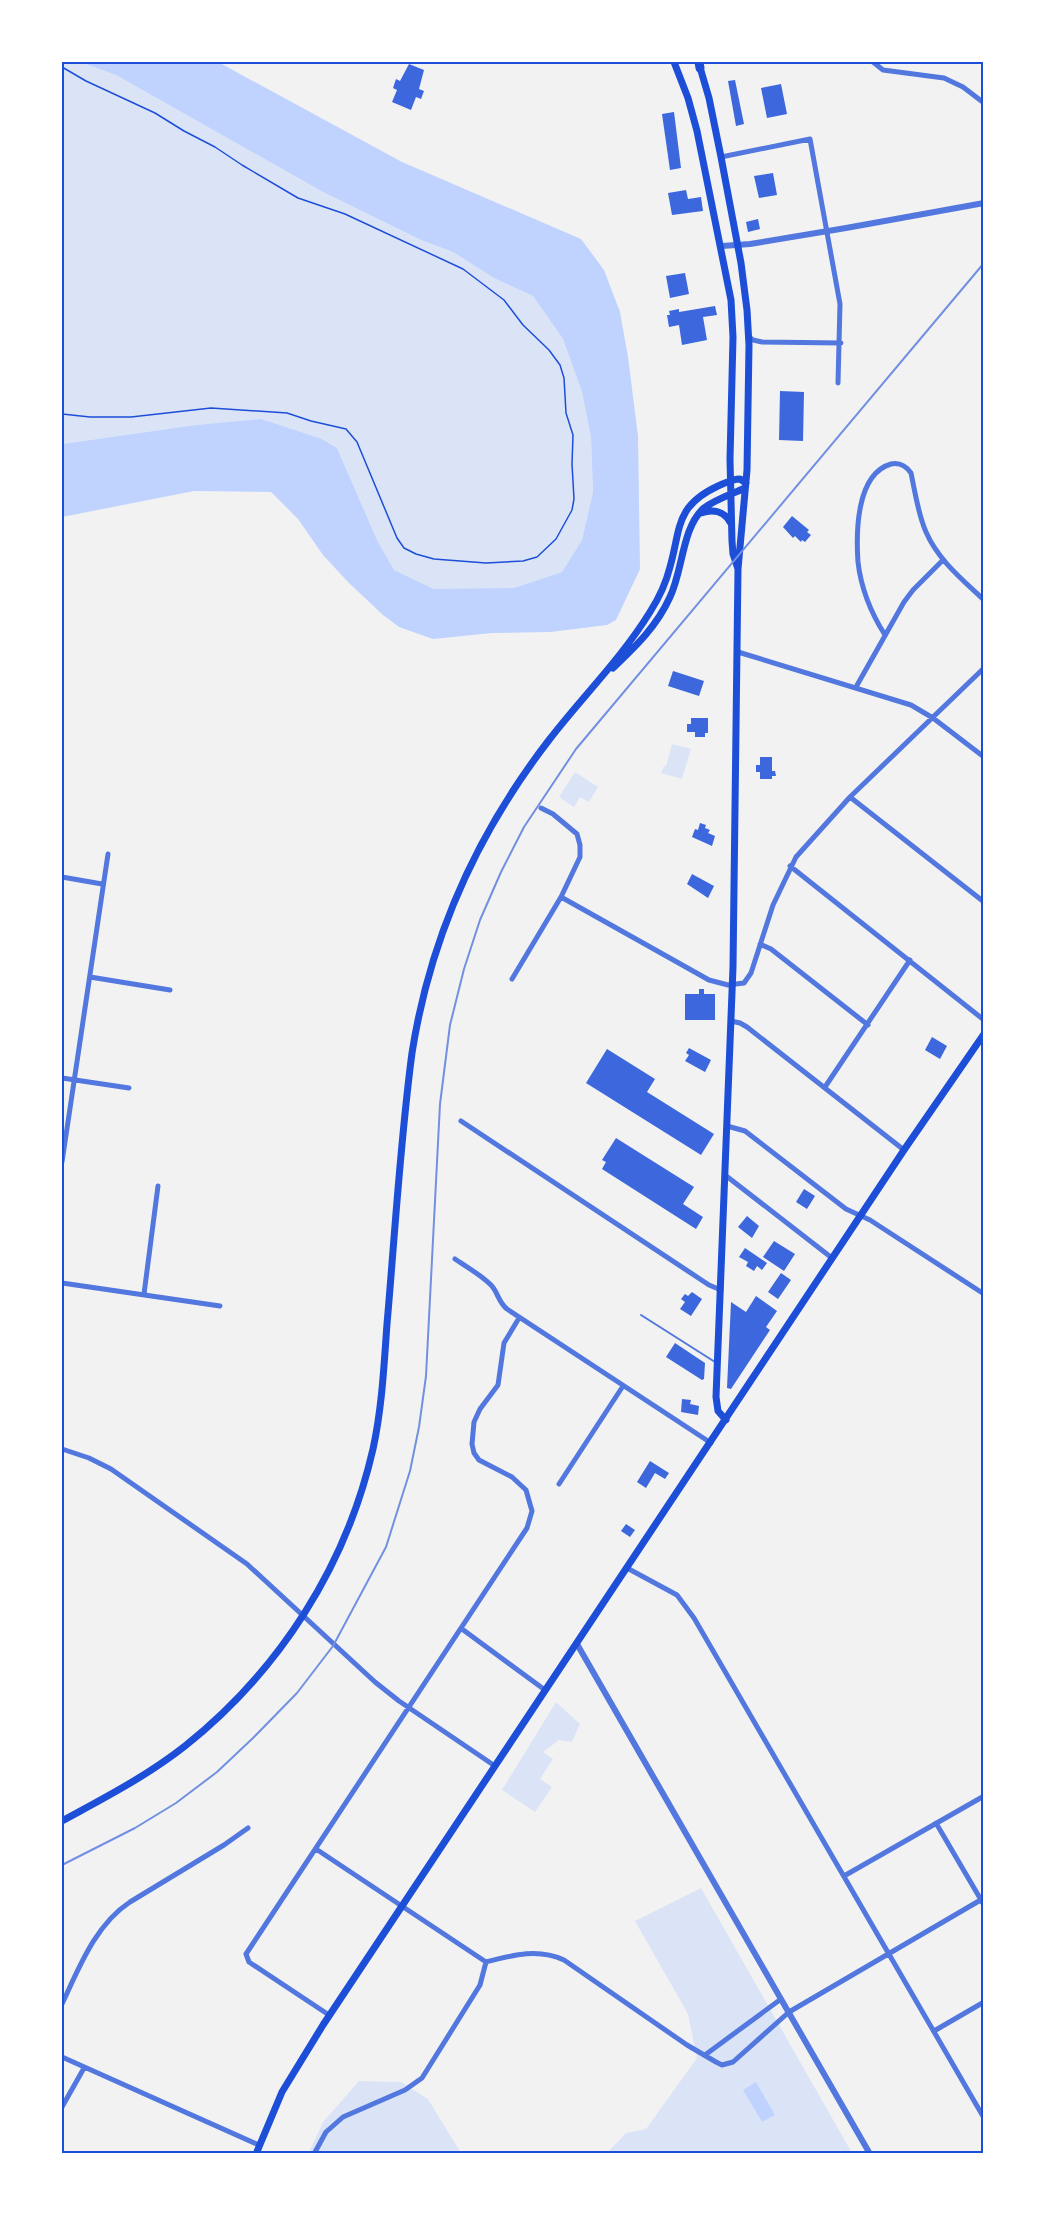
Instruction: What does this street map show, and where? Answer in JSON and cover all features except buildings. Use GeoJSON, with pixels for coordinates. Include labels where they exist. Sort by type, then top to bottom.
{"type":"FeatureCollection","features":[{"type":"Feature","properties":{"kind":"main road"},"geometry":{"type":"LineString","coordinates":[[674,62],[688,98],[697,131],[722,246],[733,315],[730,480],[733,554],[738,569]]}},
{"type":"Feature","properties":{"kind":"main road"},"geometry":{"type":"LineString","coordinates":[[699,64],[721,157],[738,245],[748,336],[746,485],[738,569],[733,986],[717,1364],[717,1407],[726,1420]]}},
{"type":"Feature","properties":{"kind":"main road"},"geometry":{"type":"LineString","coordinates":[[62,1821],[160,1764],[185,1746],[220,1715],[254,1682],[287,1640],[334,1562],[363,1485],[376,1436],[410,1070],[418,1021],[433,961],[461,885],[492,824],[534,760],[600,680],[656,602],[666,579],[678,529],[687,509],[700,496],[730,480],[740,479],[746,485]]}},
{"type":"Feature","properties":{"kind":"main road"},"geometry":{"type":"LineString","coordinates":[[600,680],[640,642],[661,614],[677,579],[689,531],[699,514],[710,505],[746,485]]}},
{"type":"Feature","properties":{"kind":"main road"},"geometry":{"type":"LineString","coordinates":[[699,514],[711,511],[721,513],[727,517],[731,525]]}},
{"type":"Feature","properties":{"kind":"main road"},"geometry":{"type":"LineString","coordinates":[[256,2154],[282,2091],[329,2015],[904,1150],[984,1034]]}},
{"type":"Feature","properties":{"kind":"street"},"geometry":{"type":"LineString","coordinates":[[873,62],[883,70],[944,78],[963,87],[984,103]]}},
{"type":"Feature","properties":{"kind":"street"},"geometry":{"type":"LineString","coordinates":[[721,157],[810,138],[840,304],[841,343],[838,383]]}},
{"type":"Feature","properties":{"kind":"street"},"geometry":{"type":"LineString","coordinates":[[722,246],[827,231],[984,203]]}},
{"type":"Feature","properties":{"kind":"street"},"geometry":{"type":"LineString","coordinates":[[748,336],[762,342],[841,343]]}},
{"type":"Feature","properties":{"kind":"street"},"geometry":{"type":"LineString","coordinates":[[885,635],[874,618],[863,586],[858,550],[861,504],[868,485],[881,469],[895,463],[908,467],[911,473],[926,532],[943,560],[984,600]]}},
{"type":"Feature","properties":{"kind":"street"},"geometry":{"type":"LineString","coordinates":[[856,687],[913,590],[943,560]]}},
{"type":"Feature","properties":{"kind":"street"},"geometry":{"type":"LineString","coordinates":[[738,652],[911,705],[933,718],[984,757]]}},
{"type":"Feature","properties":{"kind":"street"},"geometry":{"type":"LineString","coordinates":[[561,897],[709,980],[733,986],[741,984],[748,978],[773,905],[790,866],[802,850],[850,797],[984,668]]}},
{"type":"Feature","properties":{"kind":"street"},"geometry":{"type":"LineString","coordinates":[[850,797],[984,902]]}},
{"type":"Feature","properties":{"kind":"street"},"geometry":{"type":"LineString","coordinates":[[512,979],[561,897],[580,857],[577,834],[541,808]]}},
{"type":"Feature","properties":{"kind":"street"},"geometry":{"type":"LineString","coordinates":[[62,1162],[108,854]]}},
{"type":"Feature","properties":{"kind":"street"},"geometry":{"type":"LineString","coordinates":[[790,866],[984,1020]]}},
{"type":"Feature","properties":{"kind":"street"},"geometry":{"type":"LineString","coordinates":[[62,877],[102,884]]}},
{"type":"Feature","properties":{"kind":"street"},"geometry":{"type":"LineString","coordinates":[[760,944],[771,949],[868,1024]]}},
{"type":"Feature","properties":{"kind":"street"},"geometry":{"type":"LineString","coordinates":[[825,1087],[910,960]]}},
{"type":"Feature","properties":{"kind":"street"},"geometry":{"type":"LineString","coordinates":[[90,977],[170,990]]}},
{"type":"Feature","properties":{"kind":"street"},"geometry":{"type":"LineString","coordinates":[[731,1021],[747,1027],[904,1150]]}},
{"type":"Feature","properties":{"kind":"street"},"geometry":{"type":"LineString","coordinates":[[62,1078],[129,1088]]}},
{"type":"Feature","properties":{"kind":"street"},"geometry":{"type":"LineString","coordinates":[[461,1121],[709,1285],[721,1290]]}},
{"type":"Feature","properties":{"kind":"street"},"geometry":{"type":"LineString","coordinates":[[727,1126],[745,1131],[846,1209],[870,1220],[984,1294]]}},
{"type":"Feature","properties":{"kind":"street"},"geometry":{"type":"LineString","coordinates":[[725,1175],[832,1258]]}},
{"type":"Feature","properties":{"kind":"street"},"geometry":{"type":"LineString","coordinates":[[144,1294],[158,1186]]}},
{"type":"Feature","properties":{"kind":"street"},"geometry":{"type":"LineString","coordinates":[[455,1259],[490,1284],[502,1305],[519,1318],[711,1443]]}},
{"type":"Feature","properties":{"kind":"street"},"geometry":{"type":"LineString","coordinates":[[62,1283],[220,1306]]}},
{"type":"Feature","properties":{"kind":"street"},"geometry":{"type":"LineString","coordinates":[[329,2015],[249,1962],[246,1954],[524,1535],[531,1520],[531,1502],[524,1487],[506,1473],[479,1460],[472,1444],[476,1416],[498,1385],[504,1343],[519,1318]]}},
{"type":"Feature","properties":{"kind":"street"},"geometry":{"type":"LineString","coordinates":[[558,1484],[623,1386]]}},
{"type":"Feature","properties":{"kind":"street"},"geometry":{"type":"LineString","coordinates":[[62,1449],[98,1462],[115,1472],[242,1560],[375,1682],[409,1708],[495,1766]]}},
{"type":"Feature","properties":{"kind":"street"},"geometry":{"type":"LineString","coordinates":[[627,1568],[677,1595],[687,1608],[984,2118]]}},
{"type":"Feature","properties":{"kind":"street"},"geometry":{"type":"LineString","coordinates":[[462,1629],[545,1690]]}},
{"type":"Feature","properties":{"kind":"street"},"geometry":{"type":"LineString","coordinates":[[577,1644],[870,2154]]}},
{"type":"Feature","properties":{"kind":"street"},"geometry":{"type":"LineString","coordinates":[[844,1876],[984,1796]]}},
{"type":"Feature","properties":{"kind":"street"},"geometry":{"type":"LineString","coordinates":[[316,1849],[486,1962],[522,1953],[556,1956],[722,2065],[733,2062],[789,2012],[983,1901],[936,1823]]}},
{"type":"Feature","properties":{"kind":"street"},"geometry":{"type":"LineString","coordinates":[[62,2004],[88,1952],[111,1916],[248,1828]]}},
{"type":"Feature","properties":{"kind":"street"},"geometry":{"type":"LineString","coordinates":[[314,2154],[326,2132],[343,2117],[405,2090],[422,2078],[480,1985],[486,1962]]}},
{"type":"Feature","properties":{"kind":"street"},"geometry":{"type":"LineString","coordinates":[[705,2055],[781,1999]]}},
{"type":"Feature","properties":{"kind":"street"},"geometry":{"type":"LineString","coordinates":[[934,2031],[984,2002]]}},
{"type":"Feature","properties":{"kind":"street"},"geometry":{"type":"LineString","coordinates":[[62,2057],[259,2145]]}},
{"type":"Feature","properties":{"kind":"street"},"geometry":{"type":"LineString","coordinates":[[62,2107],[84,2068]]}},
{"type":"Feature","properties":{"kind":"lane"},"geometry":{"type":"LineString","coordinates":[[641,1315],[717,1364]]}},
{"type":"Feature","properties":{"kind":"path"},"geometry":{"type":"LineString","coordinates":[[62,67],[86,81],[155,113],[298,198],[355,219],[463,269],[504,300],[523,325],[549,350],[560,365],[564,378],[566,413],[573,435],[574,499],[572,510],[556,538],[537,557],[523,561],[486,563],[434,559],[404,548],[397,538],[357,442],[346,429],[287,413],[211,408],[131,417],[62,414]]}},
{"type":"Feature","properties":{"kind":"shaded area"},"geometry":{"type":"Polygon","coordinates":[[[62,62],[80,62],[116,75],[323,192],[421,240],[453,252],[494,278],[533,296],[563,339],[582,392],[591,438],[593,492],[582,540],[562,572],[514,588],[471,590],[434,589],[394,570],[377,540],[337,448],[322,439],[262,420],[196,425],[62,444],[62,62]]]}},
{"type":"Feature","properties":{"kind":"shaded area"},"geometry":{"type":"Polygon","coordinates":[[[672,744],[691,749],[682,779],[661,773],[666,766],[672,744]]]}},
{"type":"Feature","properties":{"kind":"shaded area"},"geometry":{"type":"Polygon","coordinates":[[[575,772],[598,787],[589,802],[580,797],[574,807],[559,797],[575,772]]]}},
{"type":"Feature","properties":{"kind":"shaded area"},"geometry":{"type":"Polygon","coordinates":[[[556,1702],[580,1724],[572,1742],[559,1740],[543,1752],[553,1759],[540,1779],[552,1787],[535,1812],[502,1790],[556,1702]]]}},
{"type":"Feature","properties":{"kind":"shaded area"},"geometry":{"type":"Polygon","coordinates":[[[701,1888],[852,2153],[606,2154],[626,2133],[646,2129],[697,2058],[688,2014],[635,1921],[701,1888]]]}},
{"type":"Feature","properties":{"kind":"shaded area"},"geometry":{"type":"Polygon","coordinates":[[[359,2081],[401,2082],[428,2099],[461,2153],[308,2154],[323,2122],[359,2081]]]}},
{"type":"Feature","properties":{"kind":"water"},"geometry":{"type":"Polygon","coordinates":[[[80,62],[218,62],[402,162],[581,239],[604,270],[620,312],[638,436],[640,569],[616,620],[607,625],[550,632],[492,633],[433,639],[399,627],[348,582],[323,555],[298,519],[271,492],[194,491],[62,517],[62,444],[196,425],[261,419],[322,439],[337,448],[377,540],[394,570],[434,589],[514,588],[562,572],[582,540],[593,492],[591,438],[582,392],[563,339],[533,296],[494,278],[453,252],[421,240],[323,192],[116,75],[80,62]]]}},
{"type":"Feature","properties":{"kind":"water"},"geometry":{"type":"Polygon","coordinates":[[[756,2082],[775,2115],[762,2122],[743,2090],[756,2082]]]}},
{"type":"Feature","properties":{"kind":"railway"},"geometry":{"type":"LineString","coordinates":[[62,1865],[135,1828],[176,1803],[217,1772],[297,1693],[333,1646],[386,1547],[410,1471],[426,1376],[440,1104],[450,1025],[464,969],[480,920],[501,872],[524,827],[576,749],[984,263]]}}]}
